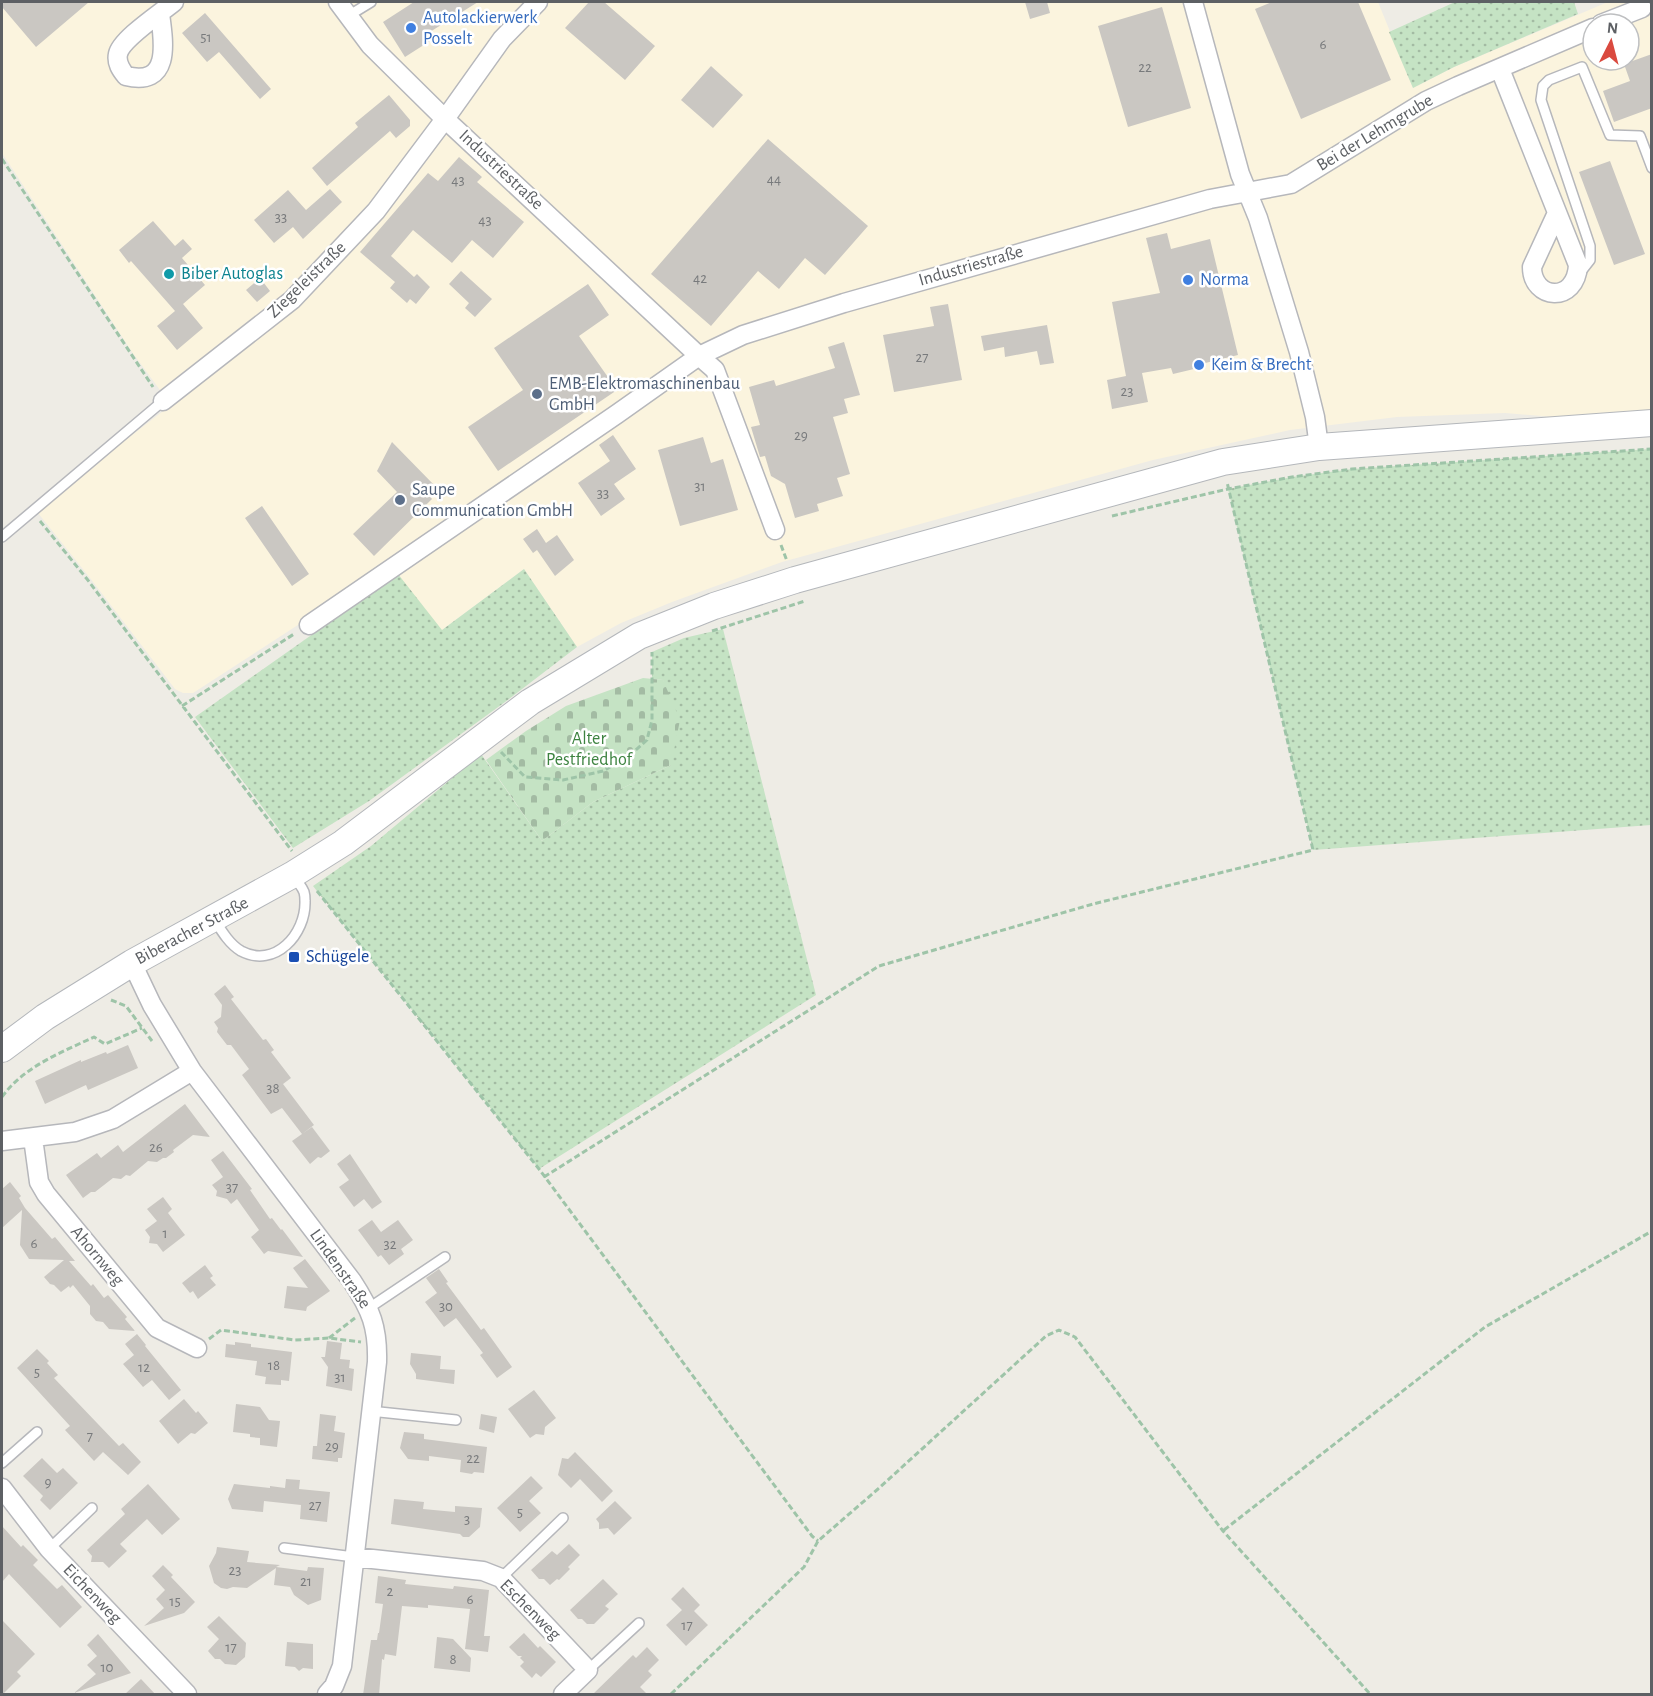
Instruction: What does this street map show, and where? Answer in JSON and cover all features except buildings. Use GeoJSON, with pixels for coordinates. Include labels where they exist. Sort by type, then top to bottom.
{"type":"FeatureCollection","features":[{"type":"Feature","properties":{"kind":"street"},"geometry":{"type":"LineString","coordinates":[[160,14],[174,2]]}},
{"type":"Feature","properties":{"kind":"street","name":"Ziegeleistraße"},"geometry":{"type":"LineString","coordinates":[[163,401],[292,300],[376,211],[502,39],[538,2]]}},
{"type":"Feature","properties":{"kind":"street"},"geometry":{"type":"LineString","coordinates":[[1193,2],[1240,174],[1299,352],[1315,417],[1319,447]]}},
{"type":"Feature","properties":{"kind":"street","name":"Industriestraße"},"geometry":{"type":"LineString","coordinates":[[343,9],[370,45],[445,119],[715,370],[775,530]]}},
{"type":"Feature","properties":{"kind":"street","name":"Bei der Lehmgrube"},"geometry":{"type":"LineString","coordinates":[[1248,193],[1292,184],[1426,101],[1581,33]]}},
{"type":"Feature","properties":{"kind":"street"},"geometry":{"type":"LineString","coordinates":[[1500,69],[1578,265],[1578,276],[1573,285],[1567,291],[1557,293],[1546,291],[1538,286],[1532,277],[1532,267],[1557,213]]}},
{"type":"Feature","properties":{"kind":"street","name":"Industriestraße"},"geometry":{"type":"LineString","coordinates":[[309,625],[699,356],[743,335],[844,303],[1210,199],[1248,193]]}},
{"type":"Feature","properties":{"kind":"street","name":"Biberacher Straße"},"geometry":{"type":"LineString","coordinates":[[2,1048],[45,1017],[132,963],[301,876],[530,702],[639,636],[714,606],[806,576],[1223,462],[1319,447],[1652,423]]}},
{"type":"Feature","properties":{"kind":"street","name":"Lindenstraße"},"geometry":{"type":"LineString","coordinates":[[132,963],[152,1005],[192,1071],[352,1281],[373,1318],[377,1344],[342,1666],[334,1686],[327,1695]]}},
{"type":"Feature","properties":{"kind":"street"},"geometry":{"type":"LineString","coordinates":[[2,1141],[75,1132],[113,1119],[192,1071]]}},
{"type":"Feature","properties":{"kind":"street","name":"Ahornweg"},"geometry":{"type":"LineString","coordinates":[[33,1138],[39,1182],[46,1194],[157,1328],[197,1348]]}},
{"type":"Feature","properties":{"kind":"street","name":"Eichenweg"},"geometry":{"type":"LineString","coordinates":[[2,1488],[49,1549],[188,1695]]}},
{"type":"Feature","properties":{"kind":"street","name":"Eschenweg"},"geometry":{"type":"LineString","coordinates":[[354,1557],[483,1571],[501,1578],[588,1670]]}},
{"type":"Feature","properties":{"kind":"street"},"geometry":{"type":"LineString","coordinates":[[563,1695],[588,1670]]}},
{"type":"Feature","properties":{"kind":"lane"},"geometry":{"type":"LineString","coordinates":[[343,9],[371,2]]}},
{"type":"Feature","properties":{"kind":"lane"},"geometry":{"type":"LineString","coordinates":[[1578,276],[1590,260],[1590,246],[1541,100],[1543,86],[1549,80],[1582,67],[1610,135],[1640,136],[1652,168]]}},
{"type":"Feature","properties":{"kind":"lane","name":"Ziegeleistraße"},"geometry":{"type":"LineString","coordinates":[[2,537],[163,401]]}},
{"type":"Feature","properties":{"kind":"lane"},"geometry":{"type":"LineString","coordinates":[[214,919],[224,935],[239,950],[259,956],[271,954],[289,943],[303,922],[305,910],[301,876]]}},
{"type":"Feature","properties":{"kind":"lane"},"geometry":{"type":"LineString","coordinates":[[369,1308],[445,1257]]}},
{"type":"Feature","properties":{"kind":"lane"},"geometry":{"type":"LineString","coordinates":[[370,1411],[456,1420]]}},
{"type":"Feature","properties":{"kind":"lane"},"geometry":{"type":"LineString","coordinates":[[2,1464],[36,1432]]}},
{"type":"Feature","properties":{"kind":"lane"},"geometry":{"type":"LineString","coordinates":[[49,1549],[92,1508]]}},
{"type":"Feature","properties":{"kind":"lane"},"geometry":{"type":"LineString","coordinates":[[501,1578],[563,1518]]}},
{"type":"Feature","properties":{"kind":"lane"},"geometry":{"type":"LineString","coordinates":[[284,1548],[354,1557]]}},
{"type":"Feature","properties":{"kind":"lane"},"geometry":{"type":"LineString","coordinates":[[588,1670],[639,1623]]}},
{"type":"Feature","properties":{"kind":"path"},"geometry":{"type":"LineString","coordinates":[[2,159],[129,354],[163,401]]}},
{"type":"Feature","properties":{"kind":"path"},"geometry":{"type":"LineString","coordinates":[[1105,518],[1228,489],[1342,471],[1652,449]]}},
{"type":"Feature","properties":{"kind":"path"},"geometry":{"type":"LineString","coordinates":[[544,1177],[879,966],[1093,904],[1313,850],[1232,506]]}},
{"type":"Feature","properties":{"kind":"path"},"geometry":{"type":"LineString","coordinates":[[32,510],[183,706],[301,876],[544,1177],[818,1541]]}},
{"type":"Feature","properties":{"kind":"path"},"geometry":{"type":"LineString","coordinates":[[703,633],[723,629],[816,598]]}},
{"type":"Feature","properties":{"kind":"path"},"geometry":{"type":"LineString","coordinates":[[183,706],[309,625]]}},
{"type":"Feature","properties":{"kind":"path"},"geometry":{"type":"LineString","coordinates":[[501,752],[525,777],[563,780],[603,771],[630,756],[648,740],[652,720],[652,652],[642,658]]}},
{"type":"Feature","properties":{"kind":"path"},"geometry":{"type":"LineString","coordinates":[[104,997],[126,1006],[156,1047]]}},
{"type":"Feature","properties":{"kind":"path"},"geometry":{"type":"LineString","coordinates":[[2,1097],[22,1076],[50,1058],[94,1037],[105,1044],[142,1028]]}},
{"type":"Feature","properties":{"kind":"path"},"geometry":{"type":"LineString","coordinates":[[1223,1531],[1485,1327],[1652,1231]]}},
{"type":"Feature","properties":{"kind":"path"},"geometry":{"type":"LineString","coordinates":[[329,1338],[369,1308]]}},
{"type":"Feature","properties":{"kind":"path"},"geometry":{"type":"LineString","coordinates":[[197,1348],[221,1330],[295,1340],[329,1338],[377,1344]]}},
{"type":"Feature","properties":{"kind":"path"},"geometry":{"type":"LineString","coordinates":[[671,1695],[804,1567],[818,1541],[1046,1336],[1059,1330],[1075,1337],[1223,1531],[1370,1695]]}},
{"type":"Feature","properties":{"kind":"shaded area"},"geometry":{"type":"Polygon","coordinates":[[[2,2],[1378,2],[1413,88],[1454,67],[1581,13],[1581,72],[1641,72],[1641,12],[1584,12],[1608,2],[1651,2],[1651,413],[1566,418],[1505,413],[1397,417],[1290,430],[1153,460],[782,562],[621,623],[577,647],[524,569],[442,630],[304,621],[193,693],[183,693],[175,689],[38,513],[101,459],[171,405],[132,352],[2,153],[2,2]]]}},
{"type":"Feature","properties":{"kind":"green space"},"geometry":{"type":"Polygon","coordinates":[[[1455,2],[1574,2],[1578,14],[1454,67],[1413,88],[1389,32],[1455,2]]]}},
{"type":"Feature","properties":{"kind":"green space"},"geometry":{"type":"Polygon","coordinates":[[[1651,449],[1651,825],[1313,850],[1228,489],[1352,469],[1651,449]]]}},
{"type":"Feature","properties":{"kind":"green space"},"geometry":{"type":"Polygon","coordinates":[[[524,569],[577,647],[369,801],[293,848],[195,717],[398,574],[442,630],[524,569]]]}},
{"type":"Feature","properties":{"kind":"green space"},"geometry":{"type":"Polygon","coordinates":[[[723,629],[816,995],[539,1169],[313,886],[371,846],[481,754],[542,841],[593,802],[671,765],[663,680],[652,679],[652,652],[684,638],[723,629]]]}},
{"type":"Feature","properties":{"kind":"green space","name":"Alter Pestfriedhof"},"geometry":{"type":"Polygon","coordinates":[[[643,678],[663,680],[680,720],[671,765],[593,802],[542,841],[486,760],[566,706],[643,678]]]}},
{"type":"Feature","properties":{"kind":"place","name":"Autolackierwerk Posselt"},"geometry":{"type":"Point","coordinates":[411,28]}},
{"type":"Feature","properties":{"kind":"place","name":"Biber Autoglas"},"geometry":{"type":"Point","coordinates":[169,274]}},
{"type":"Feature","properties":{"kind":"place","name":"Norma"},"geometry":{"type":"Point","coordinates":[1188,280]}},
{"type":"Feature","properties":{"kind":"place","name":"Keim & Brecht"},"geometry":{"type":"Point","coordinates":[1199,365]}},
{"type":"Feature","properties":{"kind":"place","name":"EMB-Elektromaschinenbau GmbH"},"geometry":{"type":"Point","coordinates":[537,394]}},
{"type":"Feature","properties":{"kind":"place","name":"Saupe Communication GmbH"},"geometry":{"type":"Point","coordinates":[400,500]}},
{"type":"Feature","properties":{"kind":"place","name":"Schügele"},"geometry":{"type":"Point","coordinates":[294,957]}}]}
